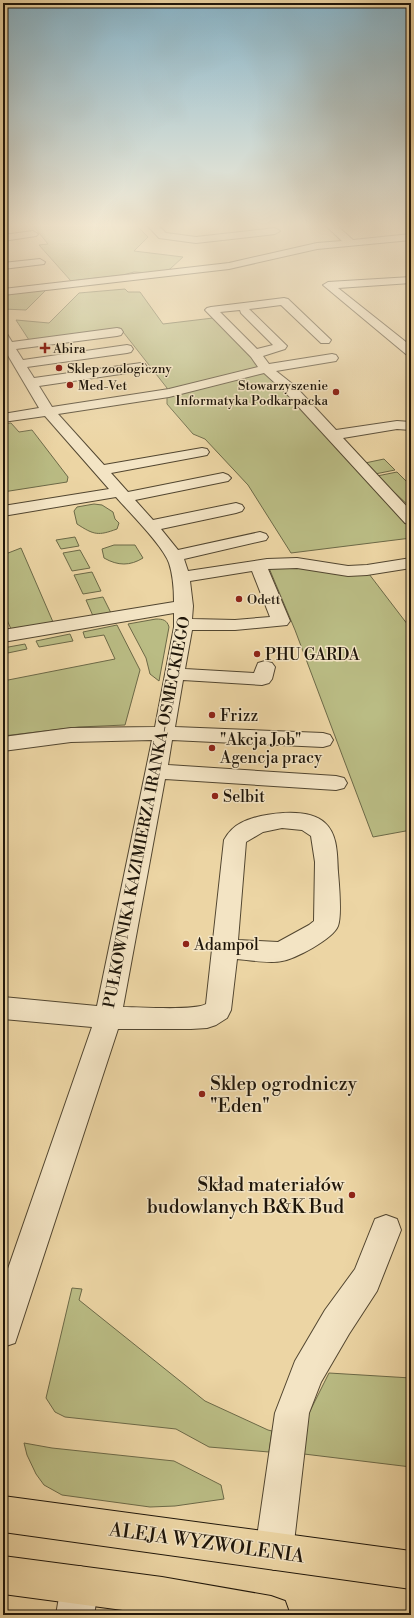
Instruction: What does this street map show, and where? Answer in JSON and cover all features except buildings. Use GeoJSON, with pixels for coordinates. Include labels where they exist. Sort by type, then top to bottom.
{"type":"FeatureCollection","features":[{"type":"Feature","properties":{"kind":"main road","name":"ALEJA WYZWOLENIA"},"geometry":{"type":"LineString","coordinates":[[3,1514],[411,1570]]}},
{"type":"Feature","properties":{"kind":"main road"},"geometry":{"type":"LineString","coordinates":[[3,1575],[77,1600],[162,1596],[271,1615]]}},
{"type":"Feature","properties":{"kind":"street"},"geometry":{"type":"LineString","coordinates":[[345,299],[411,352]]}},
{"type":"Feature","properties":{"kind":"street"},"geometry":{"type":"LineString","coordinates":[[325,340],[284,301],[211,310],[255,354],[266,369],[290,389],[411,520]]}},
{"type":"Feature","properties":{"kind":"street"},"geometry":{"type":"LineString","coordinates":[[245,311],[281,346],[255,354]]}},
{"type":"Feature","properties":{"kind":"street"},"geometry":{"type":"LineString","coordinates":[[6,342],[117,332]]}},
{"type":"Feature","properties":{"kind":"street","name":"PUŁKOWNIKA KAZIMIERZA IRANKA-OSMECKIEGO"},"geometry":{"type":"LineString","coordinates":[[3,1332],[108,1018],[175,674],[183,624],[184,606],[183,587],[177,561],[162,540],[46,408],[6,342]]}},
{"type":"Feature","properties":{"kind":"street"},"geometry":{"type":"LineString","coordinates":[[19,364],[127,349]]}},
{"type":"Feature","properties":{"kind":"street"},"geometry":{"type":"LineString","coordinates":[[3,418],[148,388],[160,388],[166,394],[279,366],[332,358]]}},
{"type":"Feature","properties":{"kind":"street"},"geometry":{"type":"LineString","coordinates":[[30,383],[141,367]]}},
{"type":"Feature","properties":{"kind":"street"},"geometry":{"type":"LineString","coordinates":[[332,435],[397,425],[411,426]]}},
{"type":"Feature","properties":{"kind":"street"},"geometry":{"type":"LineString","coordinates":[[100,470],[202,452]]}},
{"type":"Feature","properties":{"kind":"street"},"geometry":{"type":"LineString","coordinates":[[3,511],[223,478]]}},
{"type":"Feature","properties":{"kind":"street"},"geometry":{"type":"LineString","coordinates":[[150,526],[236,508]]}},
{"type":"Feature","properties":{"kind":"street"},"geometry":{"type":"LineString","coordinates":[[173,556],[260,537]]}},
{"type":"Feature","properties":{"kind":"street"},"geometry":{"type":"LineString","coordinates":[[180,577],[258,565],[297,563],[348,571],[367,570],[411,563]]}},
{"type":"Feature","properties":{"kind":"street"},"geometry":{"type":"LineString","coordinates":[[183,624],[235,625],[281,621],[258,565]]}},
{"type":"Feature","properties":{"kind":"street"},"geometry":{"type":"LineString","coordinates":[[3,636],[184,606]]}},
{"type":"Feature","properties":{"kind":"street"},"geometry":{"type":"LineString","coordinates":[[175,674],[262,679],[265,667]]}},
{"type":"Feature","properties":{"kind":"street"},"geometry":{"type":"LineString","coordinates":[[3,744],[71,736],[163,733],[323,740]]}},
{"type":"Feature","properties":{"kind":"street"},"geometry":{"type":"LineString","coordinates":[[156,771],[336,783]]}},
{"type":"Feature","properties":{"kind":"street"},"geometry":{"type":"LineString","coordinates":[[3,1008],[108,1018],[208,1017],[218,1010],[235,840],[242,831],[260,823],[289,821],[307,823],[316,827],[323,835],[325,849],[326,925],[318,932],[280,952],[225,949]]}},
{"type":"Feature","properties":{"kind":"street"},"geometry":{"type":"LineString","coordinates":[[274,1551],[292,1413],[307,1373],[337,1322],[366,1280],[386,1230]]}},
{"type":"Feature","properties":{"kind":"green space"},"geometry":{"type":"Polygon","coordinates":[[[3,299],[37,299],[26,310],[3,309],[3,299]]]}},
{"type":"Feature","properties":{"kind":"green space"},"geometry":{"type":"Polygon","coordinates":[[[73,299],[145,299],[163,324],[213,318],[411,524],[411,538],[291,553],[248,485],[205,439],[193,434],[167,404],[167,388],[120,328],[29,340],[16,320],[49,323],[73,299]]]}},
{"type":"Feature","properties":{"kind":"green space"},"geometry":{"type":"Polygon","coordinates":[[[11,423],[19,432],[32,430],[68,477],[67,482],[3,492],[3,424],[11,423]]]}},
{"type":"Feature","properties":{"kind":"green space"},"geometry":{"type":"Polygon","coordinates":[[[384,459],[395,470],[375,474],[365,463],[384,459]]]}},
{"type":"Feature","properties":{"kind":"green space"},"geometry":{"type":"Polygon","coordinates":[[[397,472],[411,486],[411,508],[377,476],[397,472]]]}},
{"type":"Feature","properties":{"kind":"green space"},"geometry":{"type":"Polygon","coordinates":[[[94,504],[102,505],[113,512],[115,519],[119,523],[117,529],[105,533],[96,533],[77,524],[74,511],[77,507],[94,504]]]}},
{"type":"Feature","properties":{"kind":"green space"},"geometry":{"type":"Polygon","coordinates":[[[75,537],[79,546],[61,549],[56,540],[75,537]]]}},
{"type":"Feature","properties":{"kind":"green space"},"geometry":{"type":"Polygon","coordinates":[[[114,545],[135,545],[143,558],[129,564],[119,564],[109,561],[104,558],[102,549],[114,545]]]}},
{"type":"Feature","properties":{"kind":"green space"},"geometry":{"type":"Polygon","coordinates":[[[21,548],[53,622],[11,629],[3,611],[3,555],[21,548]]]}},
{"type":"Feature","properties":{"kind":"green space"},"geometry":{"type":"Polygon","coordinates":[[[80,550],[90,568],[72,571],[63,553],[80,550]]]}},
{"type":"Feature","properties":{"kind":"green space"},"geometry":{"type":"Polygon","coordinates":[[[281,567],[369,574],[411,629],[411,830],[373,837],[295,630],[269,568],[281,567]]]}},
{"type":"Feature","properties":{"kind":"green space"},"geometry":{"type":"Polygon","coordinates":[[[92,572],[101,591],[83,594],[74,575],[92,572]]]}},
{"type":"Feature","properties":{"kind":"green space"},"geometry":{"type":"Polygon","coordinates":[[[103,597],[111,613],[93,616],[86,600],[103,597]]]}},
{"type":"Feature","properties":{"kind":"green space"},"geometry":{"type":"Polygon","coordinates":[[[156,619],[164,620],[169,627],[159,681],[150,674],[146,658],[128,624],[156,619]]]}},
{"type":"Feature","properties":{"kind":"green space"},"geometry":{"type":"Polygon","coordinates":[[[117,625],[140,670],[125,725],[79,727],[3,736],[3,681],[115,659],[104,635],[85,638],[83,632],[117,625]]]}},
{"type":"Feature","properties":{"kind":"green space"},"geometry":{"type":"Polygon","coordinates":[[[70,634],[73,641],[39,647],[36,641],[70,634]]]}},
{"type":"Feature","properties":{"kind":"green space"},"geometry":{"type":"Polygon","coordinates":[[[25,644],[27,649],[3,654],[3,648],[25,644]]]}},
{"type":"Feature","properties":{"kind":"green space"},"geometry":{"type":"Polygon","coordinates":[[[72,1288],[82,1289],[79,1300],[205,1401],[272,1431],[269,1452],[209,1447],[176,1429],[65,1417],[55,1412],[46,1398],[72,1288]]]}},
{"type":"Feature","properties":{"kind":"green space"},"geometry":{"type":"Polygon","coordinates":[[[329,1373],[411,1378],[411,1467],[304,1454],[308,1415],[329,1373]]]}},
{"type":"Feature","properties":{"kind":"green space"},"geometry":{"type":"Polygon","coordinates":[[[24,1443],[52,1448],[174,1461],[221,1485],[224,1499],[175,1506],[150,1507],[62,1495],[44,1485],[36,1474],[27,1455],[24,1443]]]}},
{"type":"Feature","properties":{"kind":"place","name":"Abira"},"geometry":{"type":"Point","coordinates":[45,348]}},
{"type":"Feature","properties":{"kind":"place","name":"Sklep zoologiczny"},"geometry":{"type":"Point","coordinates":[59,368]}},
{"type":"Feature","properties":{"kind":"place","name":"Med-Vet"},"geometry":{"type":"Point","coordinates":[70,385]}},
{"type":"Feature","properties":{"kind":"place","name":"Stowarzyszenie Informatyka Podkarpacka"},"geometry":{"type":"Point","coordinates":[336,392]}},
{"type":"Feature","properties":{"kind":"place","name":"Odett"},"geometry":{"type":"Point","coordinates":[239,599]}},
{"type":"Feature","properties":{"kind":"place","name":"PHU GARDA"},"geometry":{"type":"Point","coordinates":[257,654]}},
{"type":"Feature","properties":{"kind":"place","name":"Frizz"},"geometry":{"type":"Point","coordinates":[212,715]}},
{"type":"Feature","properties":{"kind":"place","name":"\"Akcja Job\" Agencja pracy"},"geometry":{"type":"Point","coordinates":[212,748]}},
{"type":"Feature","properties":{"kind":"place","name":"Selbit"},"geometry":{"type":"Point","coordinates":[215,796]}},
{"type":"Feature","properties":{"kind":"place","name":"Adampol"},"geometry":{"type":"Point","coordinates":[186,944]}},
{"type":"Feature","properties":{"kind":"place","name":"Sklep ogrodniczy \"Eden\""},"geometry":{"type":"Point","coordinates":[202,1094]}},
{"type":"Feature","properties":{"kind":"place","name":"Skład materiałów budowlanych B&K Bud"},"geometry":{"type":"Point","coordinates":[352,1195]}}]}
